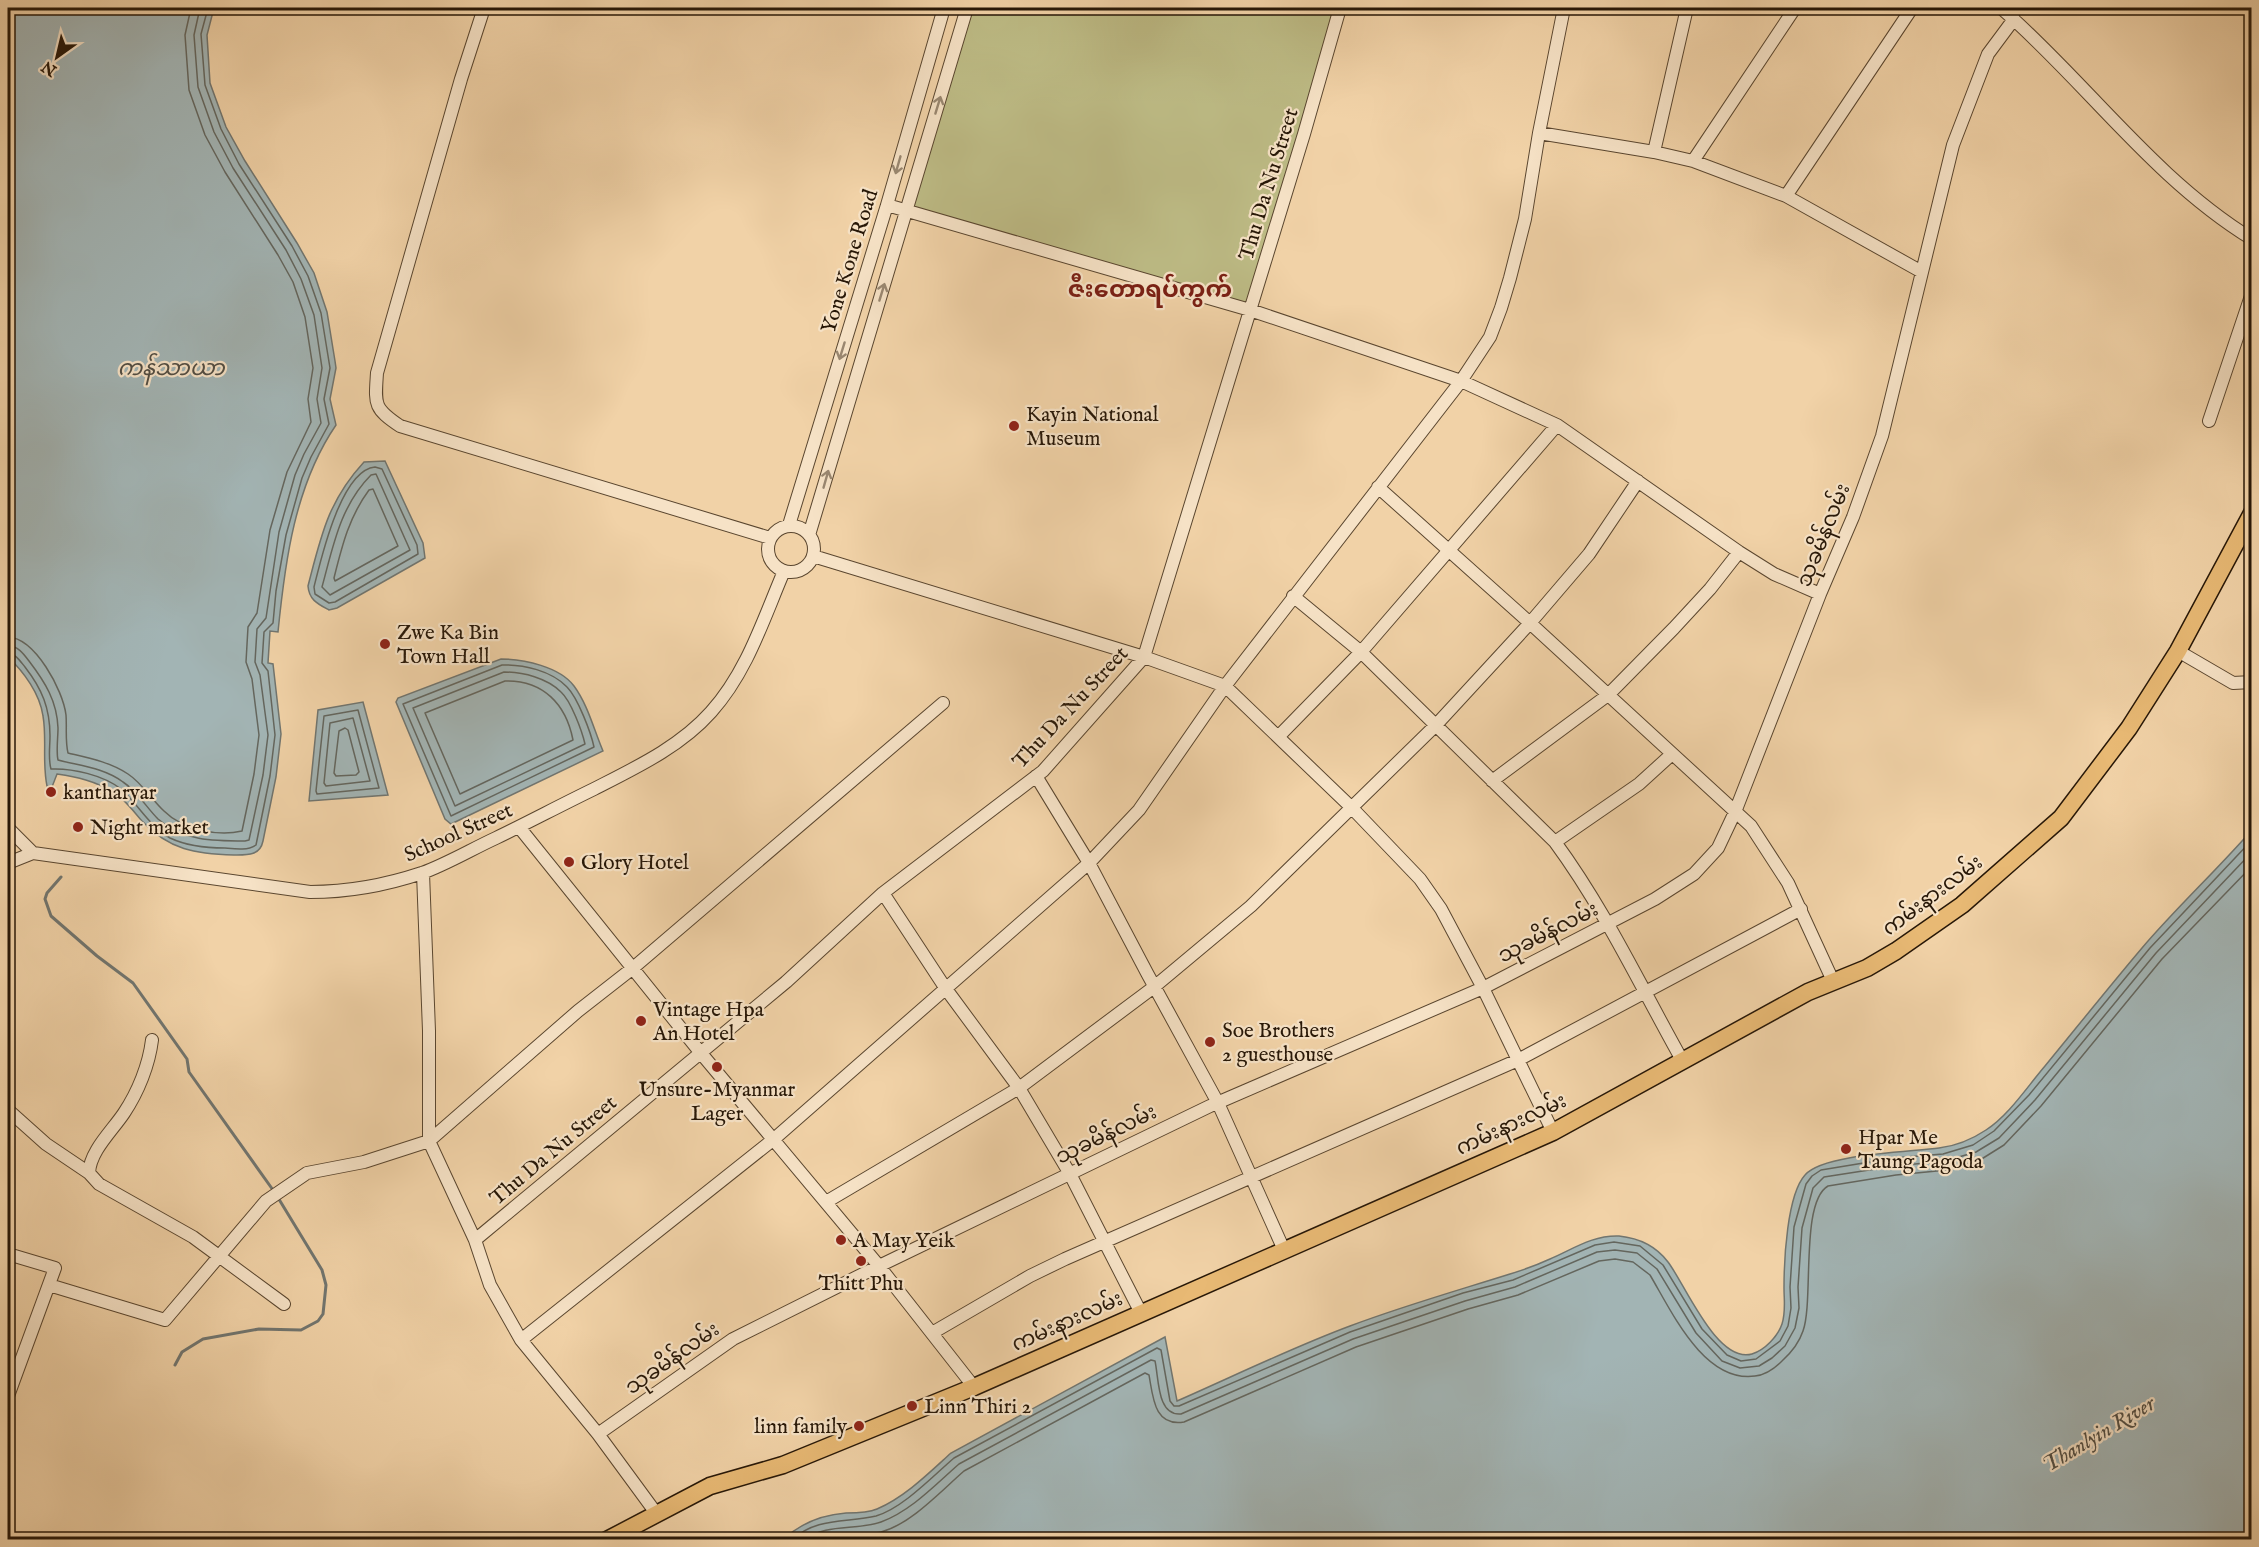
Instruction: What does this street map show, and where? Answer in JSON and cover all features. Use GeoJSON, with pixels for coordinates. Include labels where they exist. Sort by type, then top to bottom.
{"type":"FeatureCollection","features":[{"type":"Feature","properties":{"kind":"main road","name":"ကမ်းနားလမ်း"},"geometry":{"type":"LineString","coordinates":[[607,1539],[710,1486],[783,1465],[974,1387],[1553,1132],[1682,1060],[1833,981],[1867,968],[1896,951],[1953,911],[2061,818],[2129,728],[2178,651],[2252,513]]}},
{"type":"Feature","properties":{"kind":"street"},"geometry":{"type":"LineString","coordinates":[[484,8],[377,373],[375,402],[385,416],[400,426],[770,538]]}},
{"type":"Feature","properties":{"kind":"street","name":"Yone Kone Road"},"geometry":{"type":"LineString","coordinates":[[789,525],[887,205],[944,8]]}},
{"type":"Feature","properties":{"kind":"street"},"geometry":{"type":"LineString","coordinates":[[809,535],[967,8]]}},
{"type":"Feature","properties":{"kind":"street","name":"Thu Da Nu Street"},"geometry":{"type":"LineString","coordinates":[[475,1240],[786,982],[883,893],[1043,771],[1144,657],[1340,8]]}},
{"type":"Feature","properties":{"kind":"street"},"geometry":{"type":"LineString","coordinates":[[521,1340],[774,1139],[1089,862],[1139,810],[1225,686],[1461,381],[1490,337],[1502,308],[1525,219],[1563,8]]}},
{"type":"Feature","properties":{"kind":"street"},"geometry":{"type":"LineString","coordinates":[[1654,152],[1687,8]]}},
{"type":"Feature","properties":{"kind":"street"},"geometry":{"type":"LineString","coordinates":[[1693,161],[1795,8]]}},
{"type":"Feature","properties":{"kind":"street"},"geometry":{"type":"LineString","coordinates":[[1786,196],[1912,8]]}},
{"type":"Feature","properties":{"kind":"street"},"geometry":{"type":"LineString","coordinates":[[2001,8],[2150,157],[2210,210],[2252,239]]}},
{"type":"Feature","properties":{"kind":"street","name":"သုခမိန်လမ်း"},"geometry":{"type":"LineString","coordinates":[[598,1434],[733,1339],[1218,1103],[1483,987],[1655,899],[1694,874],[1718,848],[1735,812],[1820,594],[1853,517],[1882,436],[1953,145],[1988,54],[2014,19]]}},
{"type":"Feature","properties":{"kind":"street"},"geometry":{"type":"LineString","coordinates":[[1539,133],[1654,152],[1693,161],[1786,196],[1922,272]]}},
{"type":"Feature","properties":{"kind":"street"},"geometry":{"type":"LineString","coordinates":[[887,205],[1250,310],[1461,381],[1557,425],[1739,552],[1774,573],[1820,594]]}},
{"type":"Feature","properties":{"kind":"street"},"geometry":{"type":"LineString","coordinates":[[2210,421],[2252,294]]}},
{"type":"Feature","properties":{"kind":"street"},"geometry":{"type":"LineString","coordinates":[[835,375],[855,382]]}},
{"type":"Feature","properties":{"kind":"street"},"geometry":{"type":"LineString","coordinates":[[1278,737],[1361,652],[1557,425]]}},
{"type":"Feature","properties":{"kind":"street"},"geometry":{"type":"LineString","coordinates":[[826,1202],[1019,1088],[1154,987],[1251,906],[1436,725],[1530,622],[1589,554],[1638,481]]}},
{"type":"Feature","properties":{"kind":"street"},"geometry":{"type":"LineString","coordinates":[[1378,487],[1530,622],[1751,826],[1766,846],[1801,909],[1833,981]]}},
{"type":"Feature","properties":{"kind":"street"},"geometry":{"type":"LineString","coordinates":[[789,525],[798,526],[809,535],[814,548],[810,562],[798,571],[784,571],[771,561],[768,554],[770,538],[775,531],[789,525]]}},
{"type":"Feature","properties":{"kind":"street"},"geometry":{"type":"LineString","coordinates":[[1492,780],[1608,695],[1710,589],[1739,552]]}},
{"type":"Feature","properties":{"kind":"street"},"geometry":{"type":"LineString","coordinates":[[813,556],[1144,657],[1225,686],[1352,808],[1420,879],[1441,909],[1483,987],[1553,1132]]}},
{"type":"Feature","properties":{"kind":"street","name":"School Street"},"geometry":{"type":"LineString","coordinates":[[39,854],[310,892],[353,890],[423,873],[519,827],[671,747],[710,713],[744,667],[784,571]]}},
{"type":"Feature","properties":{"kind":"street"},"geometry":{"type":"LineString","coordinates":[[1293,596],[1361,652],[1555,842],[1608,923],[1682,1060]]}},
{"type":"Feature","properties":{"kind":"street"},"geometry":{"type":"LineString","coordinates":[[2178,651],[2232,682],[2252,682]]}},
{"type":"Feature","properties":{"kind":"street"},"geometry":{"type":"LineString","coordinates":[[49,1285],[165,1320],[266,1201],[307,1173],[364,1162],[429,1141],[578,1011],[633,968],[943,704]]}},
{"type":"Feature","properties":{"kind":"street"},"geometry":{"type":"LineString","coordinates":[[1555,842],[1639,784],[1672,754]]}},
{"type":"Feature","properties":{"kind":"street"},"geometry":{"type":"LineString","coordinates":[[1036,776],[1089,862],[1218,1103],[1284,1250]]}},
{"type":"Feature","properties":{"kind":"street"},"geometry":{"type":"LineString","coordinates":[[519,827],[700,1052],[879,1266],[974,1387]]}},
{"type":"Feature","properties":{"kind":"street"},"geometry":{"type":"LineString","coordinates":[[8,828],[39,854]]}},
{"type":"Feature","properties":{"kind":"street"},"geometry":{"type":"LineString","coordinates":[[8,863],[39,854]]}},
{"type":"Feature","properties":{"kind":"street"},"geometry":{"type":"LineString","coordinates":[[423,873],[429,1031],[429,1141],[475,1240],[490,1285],[521,1340],[598,1434],[656,1513]]}},
{"type":"Feature","properties":{"kind":"street"},"geometry":{"type":"LineString","coordinates":[[883,893],[946,989],[1019,1088],[1070,1174],[1141,1313]]}},
{"type":"Feature","properties":{"kind":"street"},"geometry":{"type":"LineString","coordinates":[[932,1333],[1030,1276],[1104,1241],[1518,1060],[1801,909]]}},
{"type":"Feature","properties":{"kind":"street"},"geometry":{"type":"LineString","coordinates":[[89,1173],[89,1165],[125,1111],[144,1073],[152,1040]]}},
{"type":"Feature","properties":{"kind":"street"},"geometry":{"type":"LineString","coordinates":[[8,1110],[46,1144],[89,1173],[99,1184],[193,1237],[284,1304]]}},
{"type":"Feature","properties":{"kind":"street"},"geometry":{"type":"LineString","coordinates":[[8,1254],[56,1269],[8,1396]]}},
{"type":"Feature","properties":{"kind":"shaded area"},"geometry":{"type":"Polygon","coordinates":[[[967,8],[1342,8],[1250,310],[906,211],[967,8]]]}},
{"type":"Feature","properties":{"kind":"water","name":"ကန်သာယာ"},"geometry":{"type":"Polygon","coordinates":[[[8,8],[214,8],[207,35],[210,83],[226,127],[314,273],[327,312],[336,368],[330,399],[336,425],[322,448],[301,498],[284,578],[278,632],[270,631],[268,663],[273,664],[281,734],[276,777],[263,841],[259,850],[252,854],[207,853],[173,844],[152,831],[125,801],[93,782],[57,774],[52,787],[47,786],[44,725],[39,700],[20,669],[8,657],[8,8]]]}},
{"type":"Feature","properties":{"kind":"water"},"geometry":{"type":"Polygon","coordinates":[[[385,461],[423,543],[425,558],[337,608],[329,610],[312,598],[308,586],[327,520],[342,491],[364,462],[385,461]]]}},
{"type":"Feature","properties":{"kind":"water"},"geometry":{"type":"Polygon","coordinates":[[[501,659],[541,665],[568,679],[583,701],[603,751],[451,824],[445,819],[396,702],[398,698],[501,659]]]}},
{"type":"Feature","properties":{"kind":"water"},"geometry":{"type":"Polygon","coordinates":[[[363,702],[388,795],[309,801],[318,710],[363,702]]]}},
{"type":"Feature","properties":{"kind":"water","name":"Thanlyin River"},"geometry":{"type":"Polygon","coordinates":[[[2251,831],[2251,1539],[784,1539],[797,1528],[820,1518],[870,1511],[887,1504],[916,1484],[951,1453],[1165,1337],[1177,1401],[1350,1326],[1525,1269],[1583,1243],[1610,1236],[1626,1237],[1652,1247],[1668,1262],[1703,1320],[1726,1347],[1739,1354],[1757,1352],[1774,1338],[1783,1320],[1785,1261],[1790,1212],[1799,1184],[1805,1175],[1829,1162],[1847,1158],[1951,1146],[1975,1137],[1994,1124],[2017,1100],[2155,933],[2251,831]]]}},
{"type":"Feature","properties":{"kind":"waterway"},"geometry":{"type":"LineString","coordinates":[[61,877],[47,893],[45,899],[51,916],[97,956],[133,983],[187,1059],[189,1072],[273,1190]]}},
{"type":"Feature","properties":{"kind":"waterway"},"geometry":{"type":"LineString","coordinates":[[175,1365],[182,1352],[203,1339],[259,1329],[301,1330],[318,1321],[323,1314],[326,1285],[322,1270],[277,1196]]}},
{"type":"Feature","properties":{"kind":"place","name":"Kayin National Museum"},"geometry":{"type":"Point","coordinates":[1014,426]}},
{"type":"Feature","properties":{"kind":"place","name":"Zwe Ka Bin Town Hall"},"geometry":{"type":"Point","coordinates":[385,644]}},
{"type":"Feature","properties":{"kind":"place","name":"kantharyar"},"geometry":{"type":"Point","coordinates":[51,792]}},
{"type":"Feature","properties":{"kind":"place","name":"Night market"},"geometry":{"type":"Point","coordinates":[78,827]}},
{"type":"Feature","properties":{"kind":"place","name":"Glory Hotel"},"geometry":{"type":"Point","coordinates":[569,862]}},
{"type":"Feature","properties":{"kind":"place","name":"Vintage Hpa An Hotel"},"geometry":{"type":"Point","coordinates":[641,1021]}},
{"type":"Feature","properties":{"kind":"place","name":"Soe Brothers 2 guesthouse"},"geometry":{"type":"Point","coordinates":[1210,1042]}},
{"type":"Feature","properties":{"kind":"place","name":"Unsure-Myanmar Lager"},"geometry":{"type":"Point","coordinates":[717,1067]}},
{"type":"Feature","properties":{"kind":"place","name":"Hpar Me Taung Pagoda"},"geometry":{"type":"Point","coordinates":[1846,1149]}},
{"type":"Feature","properties":{"kind":"place","name":"A May Yeik"},"geometry":{"type":"Point","coordinates":[841,1240]}},
{"type":"Feature","properties":{"kind":"place","name":"Thitt Phu"},"geometry":{"type":"Point","coordinates":[861,1261]}},
{"type":"Feature","properties":{"kind":"place","name":"Linn Thiri 2"},"geometry":{"type":"Point","coordinates":[912,1406]}},
{"type":"Feature","properties":{"kind":"place","name":"linn family"},"geometry":{"type":"Point","coordinates":[859,1426]}},
{"type":"Feature","properties":{"kind":"district","name":"ဇီးတောရပ်ကွက်"},"geometry":{"type":"Point","coordinates":[1150,289]}}]}
